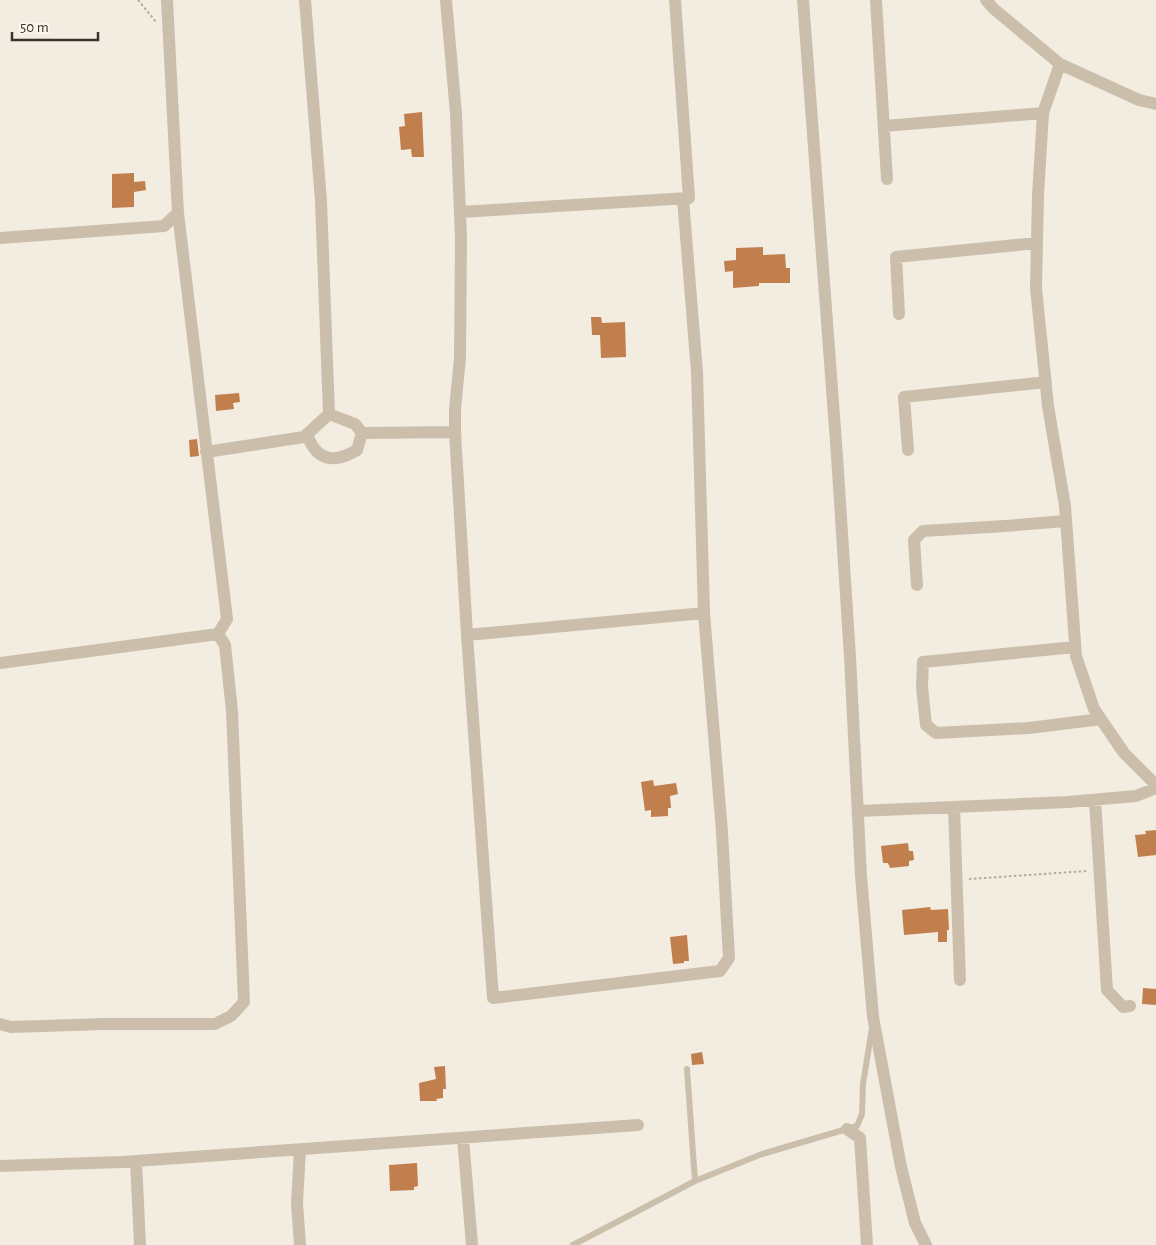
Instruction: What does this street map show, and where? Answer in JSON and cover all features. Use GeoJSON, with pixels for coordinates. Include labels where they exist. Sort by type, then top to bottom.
{"type":"FeatureCollection","features":[{"type":"Feature","properties":{"kind":"street"},"geometry":{"type":"LineString","coordinates":[[167,0],[178,213],[227,619],[218,634]]}},
{"type":"Feature","properties":{"kind":"street"},"geometry":{"type":"LineString","coordinates":[[206,452],[304,437],[329,414],[321,201],[305,0]]}},
{"type":"Feature","properties":{"kind":"street"},"geometry":{"type":"LineString","coordinates":[[446,0],[456,114],[461,239],[460,358],[455,409],[455,432],[467,634],[493,998],[720,971],[729,958],[722,832],[704,613],[697,372],[683,199]]}},
{"type":"Feature","properties":{"kind":"street"},"geometry":{"type":"LineString","coordinates":[[460,212],[689,198],[675,0]]}},
{"type":"Feature","properties":{"kind":"street"},"geometry":{"type":"LineString","coordinates":[[803,0],[837,456],[850,656],[861,876],[874,1017],[901,1166],[915,1223],[926,1245]]}},
{"type":"Feature","properties":{"kind":"street"},"geometry":{"type":"LineString","coordinates":[[876,0],[887,178]]}},
{"type":"Feature","properties":{"kind":"street"},"geometry":{"type":"LineString","coordinates":[[986,0],[994,9],[1060,64],[1139,100],[1156,104]]}},
{"type":"Feature","properties":{"kind":"street"},"geometry":{"type":"LineString","coordinates":[[858,811],[1095,800],[1136,796],[1156,786],[1124,753],[1094,709],[1076,656],[1066,521],[1046,382],[1036,288],[1043,113],[1060,64]]}},
{"type":"Feature","properties":{"kind":"street"},"geometry":{"type":"LineString","coordinates":[[884,126],[1043,113]]}},
{"type":"Feature","properties":{"kind":"street"},"geometry":{"type":"LineString","coordinates":[[0,238],[164,226],[178,213]]}},
{"type":"Feature","properties":{"kind":"street"},"geometry":{"type":"LineString","coordinates":[[899,314],[896,257],[1037,244]]}},
{"type":"Feature","properties":{"kind":"street"},"geometry":{"type":"LineString","coordinates":[[908,450],[904,397],[1046,382]]}},
{"type":"Feature","properties":{"kind":"street"},"geometry":{"type":"LineString","coordinates":[[329,414],[355,424],[362,433]]}},
{"type":"Feature","properties":{"kind":"street"},"geometry":{"type":"LineString","coordinates":[[362,433],[455,432]]}},
{"type":"Feature","properties":{"kind":"street"},"geometry":{"type":"LineString","coordinates":[[307,434],[311,445],[319,455],[334,459],[346,457],[357,450],[362,433]]}},
{"type":"Feature","properties":{"kind":"street"},"geometry":{"type":"LineString","coordinates":[[917,585],[914,540],[923,531],[1066,521]]}},
{"type":"Feature","properties":{"kind":"street"},"geometry":{"type":"LineString","coordinates":[[467,634],[704,613]]}},
{"type":"Feature","properties":{"kind":"street"},"geometry":{"type":"LineString","coordinates":[[0,663],[218,634]]}},
{"type":"Feature","properties":{"kind":"street"},"geometry":{"type":"LineString","coordinates":[[0,1024],[11,1027],[104,1024],[215,1024],[231,1016],[244,1002],[232,711],[225,645],[218,634]]}},
{"type":"Feature","properties":{"kind":"street"},"geometry":{"type":"LineString","coordinates":[[1075,647],[923,662],[922,687],[926,726],[936,733],[1029,728],[1101,719]]}},
{"type":"Feature","properties":{"kind":"street"},"geometry":{"type":"LineString","coordinates":[[1095,800],[1107,990],[1123,1007],[1130,1006]]}},
{"type":"Feature","properties":{"kind":"street"},"geometry":{"type":"LineString","coordinates":[[954,807],[960,980]]}},
{"type":"Feature","properties":{"kind":"street"},"geometry":{"type":"LineString","coordinates":[[0,1166],[136,1161],[638,1126]]}},
{"type":"Feature","properties":{"kind":"street"},"geometry":{"type":"LineString","coordinates":[[847,1130],[860,1138],[867,1245]]}},
{"type":"Feature","properties":{"kind":"street"},"geometry":{"type":"LineString","coordinates":[[463,1138],[472,1245]]}},
{"type":"Feature","properties":{"kind":"street"},"geometry":{"type":"LineString","coordinates":[[300,1150],[297,1203],[300,1245]]}},
{"type":"Feature","properties":{"kind":"street"},"geometry":{"type":"LineString","coordinates":[[136,1161],[140,1245]]}},
{"type":"Feature","properties":{"kind":"lane"},"geometry":{"type":"LineString","coordinates":[[573,1245],[695,1181],[762,1154],[858,1126],[862,1114],[863,1084],[874,1017]]}},
{"type":"Feature","properties":{"kind":"lane"},"geometry":{"type":"LineString","coordinates":[[687,1068],[695,1181]]}},
{"type":"Feature","properties":{"kind":"path"},"geometry":{"type":"LineString","coordinates":[[138,0],[156,22]]}},
{"type":"Feature","properties":{"kind":"path"},"geometry":{"type":"LineString","coordinates":[[956,880],[1099,870]]}},
{"type":"Feature","properties":{"kind":"building"},"geometry":{"type":"Polygon","coordinates":[[[422,112],[424,157],[412,157],[411,149],[401,150],[399,127],[405,126],[404,114],[422,112]]]}},
{"type":"Feature","properties":{"kind":"building"},"geometry":{"type":"Polygon","coordinates":[[[134,173],[134,182],[145,181],[146,190],[134,192],[134,207],[112,208],[112,174],[134,173]]]}},
{"type":"Feature","properties":{"kind":"building"},"geometry":{"type":"Polygon","coordinates":[[[763,247],[763,255],[785,254],[786,268],[790,268],[790,283],[759,283],[759,286],[733,288],[733,271],[725,272],[724,261],[736,260],[736,248],[763,247]]]}},
{"type":"Feature","properties":{"kind":"building"},"geometry":{"type":"Polygon","coordinates":[[[591,317],[601,317],[602,323],[625,322],[626,357],[601,358],[600,335],[592,335],[591,317]]]}},
{"type":"Feature","properties":{"kind":"building"},"geometry":{"type":"Polygon","coordinates":[[[239,393],[240,402],[233,403],[234,409],[216,411],[215,395],[239,393]]]}},
{"type":"Feature","properties":{"kind":"building"},"geometry":{"type":"Polygon","coordinates":[[[197,439],[199,456],[190,457],[189,440],[197,439]]]}},
{"type":"Feature","properties":{"kind":"building"},"geometry":{"type":"Polygon","coordinates":[[[653,780],[654,786],[676,783],[678,794],[670,796],[671,808],[668,808],[668,816],[651,817],[651,810],[645,811],[641,782],[653,780]]]}},
{"type":"Feature","properties":{"kind":"building"},"geometry":{"type":"Polygon","coordinates":[[[1156,830],[1156,855],[1138,857],[1135,835],[1146,834],[1145,831],[1156,830]]]}},
{"type":"Feature","properties":{"kind":"building"},"geometry":{"type":"Polygon","coordinates":[[[908,843],[909,851],[913,851],[914,860],[909,861],[909,866],[890,868],[888,863],[883,863],[881,846],[908,843]]]}},
{"type":"Feature","properties":{"kind":"building"},"geometry":{"type":"Polygon","coordinates":[[[930,907],[931,910],[948,909],[949,930],[947,930],[947,942],[938,942],[938,932],[904,935],[902,910],[930,907]]]}},
{"type":"Feature","properties":{"kind":"building"},"geometry":{"type":"Polygon","coordinates":[[[687,935],[689,961],[673,964],[670,937],[687,935]]]}},
{"type":"Feature","properties":{"kind":"building"},"geometry":{"type":"Polygon","coordinates":[[[1143,988],[1156,989],[1156,1005],[1142,1004],[1143,988]]]}},
{"type":"Feature","properties":{"kind":"building"},"geometry":{"type":"Polygon","coordinates":[[[702,1052],[704,1064],[692,1065],[691,1054],[702,1052]]]}},
{"type":"Feature","properties":{"kind":"building"},"geometry":{"type":"Polygon","coordinates":[[[445,1066],[446,1089],[443,1089],[443,1098],[436,1099],[437,1101],[420,1101],[419,1083],[436,1079],[434,1067],[445,1066]]]}},
{"type":"Feature","properties":{"kind":"building"},"geometry":{"type":"Polygon","coordinates":[[[417,1163],[418,1186],[414,1187],[414,1190],[390,1191],[389,1165],[417,1163]]]}}]}
